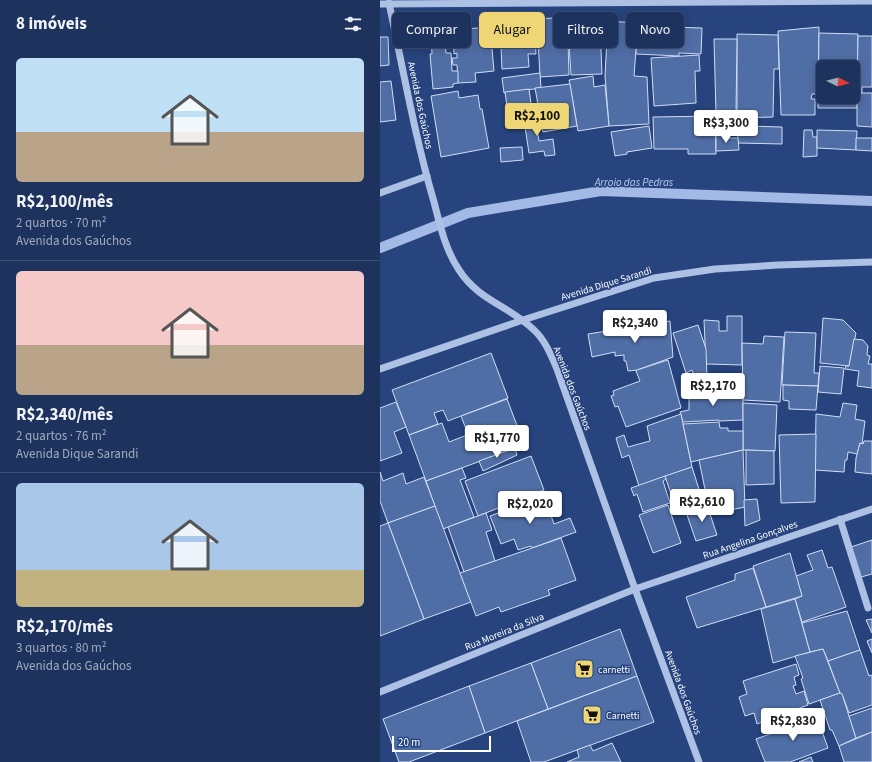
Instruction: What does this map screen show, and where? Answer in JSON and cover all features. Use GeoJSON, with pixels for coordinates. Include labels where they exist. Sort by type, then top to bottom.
{"type":"FeatureCollection","features":[{"type":"Feature","properties":{"kind":"street"},"geometry":{"type":"LineString","coordinates":[[380,4],[428,2],[872,1]]}},
{"type":"Feature","properties":{"kind":"street","name":"Avenida dos Gaúchos"},"geometry":{"type":"LineString","coordinates":[[389,3],[430,189],[447,249],[459,270],[475,290],[535,330],[547,347],[557,368],[699,762]]}},
{"type":"Feature","properties":{"kind":"street"},"geometry":{"type":"LineString","coordinates":[[380,193],[427,176]]}},
{"type":"Feature","properties":{"kind":"street","name":"Avenida Dique Sarandi"},"geometry":{"type":"LineString","coordinates":[[380,369],[522,320],[654,278],[715,269],[872,262]]}},
{"type":"Feature","properties":{"kind":"street","name":"Rua Angelina Gonçalves"},"geometry":{"type":"LineString","coordinates":[[636,589],[872,509]]}},
{"type":"Feature","properties":{"kind":"street"},"geometry":{"type":"LineString","coordinates":[[840,519],[868,608]]}},
{"type":"Feature","properties":{"kind":"street","name":"Rua Moreira da Silva"},"geometry":{"type":"LineString","coordinates":[[380,692],[636,589]]}},
{"type":"Feature","properties":{"kind":"building"},"geometry":{"type":"Polygon","coordinates":[[[545,18],[553,18],[553,48],[568,48],[569,75],[540,77],[538,48],[545,48],[545,18]]]}},
{"type":"Feature","properties":{"kind":"building"},"geometry":{"type":"Polygon","coordinates":[[[618,22],[626,22],[626,48],[636,48],[634,76],[647,77],[649,124],[609,126],[605,76],[607,48],[618,48],[618,22]]]}},
{"type":"Feature","properties":{"kind":"building"},"geometry":{"type":"Polygon","coordinates":[[[684,27],[702,28],[701,54],[679,53],[679,56],[636,54],[636,48],[684,48],[684,27]]]}},
{"type":"Feature","properties":{"kind":"building"},"geometry":{"type":"Polygon","coordinates":[[[819,27],[819,60],[816,60],[816,94],[812,94],[811,99],[815,99],[815,115],[781,115],[778,31],[819,27]]]}},
{"type":"Feature","properties":{"kind":"building"},"geometry":{"type":"Polygon","coordinates":[[[479,28],[479,48],[492,48],[494,71],[475,73],[476,82],[458,83],[457,65],[453,65],[452,58],[457,58],[457,53],[454,54],[454,48],[471,48],[471,29],[479,28]]]}},
{"type":"Feature","properties":{"kind":"building"},"geometry":{"type":"Polygon","coordinates":[[[819,33],[858,34],[858,60],[819,60],[819,33]]]}},
{"type":"Feature","properties":{"kind":"building"},"geometry":{"type":"Polygon","coordinates":[[[737,34],[778,35],[779,69],[774,69],[773,117],[737,118],[737,34]]]}},
{"type":"Feature","properties":{"kind":"building"},"geometry":{"type":"Polygon","coordinates":[[[858,36],[872,36],[872,87],[862,87],[862,93],[860,93],[860,60],[858,60],[858,36]]]}},
{"type":"Feature","properties":{"kind":"building"},"geometry":{"type":"Polygon","coordinates":[[[380,37],[388,37],[389,65],[380,66],[380,37]]]}},
{"type":"Feature","properties":{"kind":"building"},"geometry":{"type":"Polygon","coordinates":[[[714,39],[737,39],[736,114],[716,114],[714,39]]]}},
{"type":"Feature","properties":{"kind":"building"},"geometry":{"type":"Polygon","coordinates":[[[432,48],[446,48],[446,53],[451,53],[452,71],[458,71],[458,83],[453,84],[453,87],[433,89],[430,54],[432,54],[432,48]]]}},
{"type":"Feature","properties":{"kind":"building"},"geometry":{"type":"Polygon","coordinates":[[[501,48],[536,48],[536,54],[528,54],[529,67],[502,69],[501,48]]]}},
{"type":"Feature","properties":{"kind":"building"},"geometry":{"type":"Polygon","coordinates":[[[569,48],[601,48],[602,74],[571,75],[569,48]]]}},
{"type":"Feature","properties":{"kind":"building"},"geometry":{"type":"Polygon","coordinates":[[[699,55],[700,71],[695,71],[696,103],[654,106],[651,58],[699,55]]]}},
{"type":"Feature","properties":{"kind":"building"},"geometry":{"type":"Polygon","coordinates":[[[540,73],[541,88],[504,93],[502,78],[540,73]]]}},
{"type":"Feature","properties":{"kind":"building"},"geometry":{"type":"Polygon","coordinates":[[[593,76],[594,87],[605,85],[609,126],[578,131],[569,80],[593,76]]]}},
{"type":"Feature","properties":{"kind":"building"},"geometry":{"type":"Polygon","coordinates":[[[391,81],[396,120],[380,122],[380,82],[391,81]]]}},
{"type":"Feature","properties":{"kind":"building"},"geometry":{"type":"Polygon","coordinates":[[[570,84],[577,126],[543,132],[535,88],[570,84]]]}},
{"type":"Feature","properties":{"kind":"building"},"geometry":{"type":"Polygon","coordinates":[[[529,89],[532,111],[508,114],[505,92],[529,89]]]}},
{"type":"Feature","properties":{"kind":"building"},"geometry":{"type":"Polygon","coordinates":[[[458,91],[459,98],[478,95],[489,148],[441,157],[431,96],[458,91]]]}},
{"type":"Feature","properties":{"kind":"building"},"geometry":{"type":"Polygon","coordinates":[[[860,93],[872,93],[872,127],[857,126],[857,104],[860,104],[860,93]]]}},
{"type":"Feature","properties":{"kind":"building"},"geometry":{"type":"Polygon","coordinates":[[[818,104],[857,104],[857,108],[818,108],[818,104]]]}},
{"type":"Feature","properties":{"kind":"building"},"geometry":{"type":"Polygon","coordinates":[[[534,112],[539,141],[553,139],[555,155],[545,156],[544,151],[529,153],[523,114],[534,112]]]}},
{"type":"Feature","properties":{"kind":"building"},"geometry":{"type":"Polygon","coordinates":[[[715,116],[716,154],[688,154],[688,149],[654,149],[653,117],[715,116]]]}},
{"type":"Feature","properties":{"kind":"building"},"geometry":{"type":"Polygon","coordinates":[[[737,118],[745,118],[746,126],[782,127],[782,144],[738,143],[737,118]]]}},
{"type":"Feature","properties":{"kind":"building"},"geometry":{"type":"Polygon","coordinates":[[[649,126],[652,148],[627,152],[627,154],[615,156],[611,132],[649,126]]]}},
{"type":"Feature","properties":{"kind":"building"},"geometry":{"type":"Polygon","coordinates":[[[804,130],[812,130],[813,137],[817,137],[817,156],[803,157],[804,130]]]}},
{"type":"Feature","properties":{"kind":"building"},"geometry":{"type":"Polygon","coordinates":[[[817,130],[857,131],[856,150],[817,148],[817,130]]]}},
{"type":"Feature","properties":{"kind":"building"},"geometry":{"type":"Polygon","coordinates":[[[716,134],[722,134],[722,138],[738,138],[739,150],[716,151],[716,134]]]}},
{"type":"Feature","properties":{"kind":"building"},"geometry":{"type":"Polygon","coordinates":[[[856,138],[872,138],[872,151],[856,150],[856,138]]]}},
{"type":"Feature","properties":{"kind":"building"},"geometry":{"type":"Polygon","coordinates":[[[522,147],[523,160],[501,162],[500,148],[522,147]]]}},
{"type":"Feature","properties":{"kind":"building"},"geometry":{"type":"Polygon","coordinates":[[[727,316],[742,316],[742,365],[706,364],[704,320],[719,321],[719,331],[727,331],[727,316]]]}},
{"type":"Feature","properties":{"kind":"building"},"geometry":{"type":"Polygon","coordinates":[[[823,318],[843,320],[856,333],[849,366],[820,363],[823,318]]]}},
{"type":"Feature","properties":{"kind":"building"},"geometry":{"type":"Polygon","coordinates":[[[670,321],[673,357],[637,370],[628,371],[626,361],[624,361],[624,355],[615,356],[615,352],[592,357],[588,334],[670,321]]]}},
{"type":"Feature","properties":{"kind":"building"},"geometry":{"type":"Polygon","coordinates":[[[698,325],[706,349],[707,378],[696,381],[692,370],[686,373],[673,333],[698,325]]]}},
{"type":"Feature","properties":{"kind":"building"},"geometry":{"type":"Polygon","coordinates":[[[785,332],[816,333],[814,373],[819,373],[818,386],[782,385],[785,332]]]}},
{"type":"Feature","properties":{"kind":"building"},"geometry":{"type":"Polygon","coordinates":[[[764,336],[784,337],[780,402],[743,400],[742,343],[763,344],[764,336]]]}},
{"type":"Feature","properties":{"kind":"building"},"geometry":{"type":"Polygon","coordinates":[[[854,339],[863,340],[868,346],[867,355],[870,356],[868,364],[872,364],[872,388],[857,386],[859,371],[845,369],[846,366],[849,366],[854,339]]]}},
{"type":"Feature","properties":{"kind":"building"},"geometry":{"type":"Polygon","coordinates":[[[491,353],[508,398],[448,421],[443,410],[434,413],[438,424],[409,435],[392,390],[491,353]]]}},
{"type":"Feature","properties":{"kind":"building"},"geometry":{"type":"Polygon","coordinates":[[[668,360],[681,408],[626,427],[618,406],[615,407],[611,396],[614,395],[613,391],[640,381],[636,371],[637,370],[668,360]]]}},
{"type":"Feature","properties":{"kind":"building"},"geometry":{"type":"Polygon","coordinates":[[[820,366],[844,368],[841,394],[818,392],[820,366]]]}},
{"type":"Feature","properties":{"kind":"building"},"geometry":{"type":"Polygon","coordinates":[[[783,385],[818,386],[816,410],[789,409],[789,401],[783,400],[783,385]]]}},
{"type":"Feature","properties":{"kind":"building"},"geometry":{"type":"Polygon","coordinates":[[[728,391],[729,398],[743,398],[743,420],[683,422],[680,412],[689,410],[689,392],[728,391]]]}},
{"type":"Feature","properties":{"kind":"building"},"geometry":{"type":"Polygon","coordinates":[[[507,399],[524,444],[501,453],[498,447],[494,448],[497,455],[426,481],[409,435],[442,423],[449,442],[467,435],[461,416],[507,399]]]}},
{"type":"Feature","properties":{"kind":"building"},"geometry":{"type":"Polygon","coordinates":[[[396,402],[406,427],[394,432],[402,453],[380,461],[380,408],[396,402]]]}},
{"type":"Feature","properties":{"kind":"building"},"geometry":{"type":"Polygon","coordinates":[[[743,403],[777,405],[775,451],[743,450],[743,403]]]}},
{"type":"Feature","properties":{"kind":"building"},"geometry":{"type":"Polygon","coordinates":[[[843,403],[857,405],[855,419],[865,421],[862,444],[860,443],[857,454],[848,452],[847,460],[845,460],[844,472],[815,470],[816,414],[840,417],[843,403]]]}},
{"type":"Feature","properties":{"kind":"building"},"geometry":{"type":"Polygon","coordinates":[[[681,414],[692,467],[639,486],[629,455],[622,458],[616,438],[624,435],[628,447],[650,441],[647,426],[681,414]]]}},
{"type":"Feature","properties":{"kind":"building"},"geometry":{"type":"Polygon","coordinates":[[[719,422],[720,428],[728,428],[728,431],[743,431],[743,450],[691,462],[683,424],[719,422]]]}},
{"type":"Feature","properties":{"kind":"building"},"geometry":{"type":"Polygon","coordinates":[[[816,434],[815,502],[781,503],[779,435],[816,434]]]}},
{"type":"Feature","properties":{"kind":"building"},"geometry":{"type":"Polygon","coordinates":[[[864,441],[872,441],[872,474],[855,472],[856,458],[860,443],[863,444],[864,441]]]}},
{"type":"Feature","properties":{"kind":"building"},"geometry":{"type":"Polygon","coordinates":[[[515,448],[517,455],[483,471],[479,461],[515,448]]]}},
{"type":"Feature","properties":{"kind":"building"},"geometry":{"type":"Polygon","coordinates":[[[743,450],[745,507],[710,514],[699,460],[743,450]]]}},
{"type":"Feature","properties":{"kind":"building"},"geometry":{"type":"Polygon","coordinates":[[[746,450],[774,451],[774,484],[746,485],[746,450]]]}},
{"type":"Feature","properties":{"kind":"building"},"geometry":{"type":"Polygon","coordinates":[[[531,456],[544,490],[478,516],[465,481],[531,456]]]}},
{"type":"Feature","properties":{"kind":"building"},"geometry":{"type":"Polygon","coordinates":[[[692,467],[703,502],[676,510],[665,476],[692,467]]]}},
{"type":"Feature","properties":{"kind":"building"},"geometry":{"type":"Polygon","coordinates":[[[462,468],[466,478],[460,480],[474,517],[443,529],[426,481],[462,468]]]}},
{"type":"Feature","properties":{"kind":"building"},"geometry":{"type":"Polygon","coordinates":[[[380,472],[383,481],[403,473],[406,484],[424,477],[435,506],[388,523],[380,501],[380,472]]]}},
{"type":"Feature","properties":{"kind":"building"},"geometry":{"type":"Polygon","coordinates":[[[665,476],[666,479],[663,481],[670,503],[643,512],[637,494],[634,496],[631,488],[665,476]]]}},
{"type":"Feature","properties":{"kind":"building"},"geometry":{"type":"Polygon","coordinates":[[[544,496],[554,524],[570,518],[576,532],[532,548],[531,546],[518,550],[514,539],[501,544],[490,516],[544,496]]]}},
{"type":"Feature","properties":{"kind":"building"},"geometry":{"type":"Polygon","coordinates":[[[757,499],[760,520],[745,526],[744,500],[757,499]]]}},
{"type":"Feature","properties":{"kind":"building"},"geometry":{"type":"Polygon","coordinates":[[[708,504],[717,535],[696,541],[686,512],[708,504]]]}},
{"type":"Feature","properties":{"kind":"building"},"geometry":{"type":"Polygon","coordinates":[[[668,505],[681,543],[653,553],[639,515],[668,505]]]}},
{"type":"Feature","properties":{"kind":"building"},"geometry":{"type":"Polygon","coordinates":[[[435,506],[471,602],[424,619],[388,523],[435,506]]]}},
{"type":"Feature","properties":{"kind":"building"},"geometry":{"type":"Polygon","coordinates":[[[486,513],[492,530],[486,532],[495,561],[464,572],[448,527],[486,513]]]}},
{"type":"Feature","properties":{"kind":"building"},"geometry":{"type":"Polygon","coordinates":[[[388,523],[424,619],[380,636],[380,526],[388,523]]]}},
{"type":"Feature","properties":{"kind":"building"},"geometry":{"type":"Polygon","coordinates":[[[561,538],[576,580],[548,590],[550,595],[501,612],[499,607],[476,616],[460,573],[561,538]]]}},
{"type":"Feature","properties":{"kind":"building"},"geometry":{"type":"Polygon","coordinates":[[[872,540],[872,574],[861,577],[851,547],[872,540]]]}},
{"type":"Feature","properties":{"kind":"building"},"geometry":{"type":"Polygon","coordinates":[[[822,550],[828,568],[832,567],[846,607],[802,622],[795,599],[802,596],[796,576],[813,570],[807,555],[822,550]]]}},
{"type":"Feature","properties":{"kind":"building"},"geometry":{"type":"Polygon","coordinates":[[[790,553],[802,596],[766,607],[753,566],[790,553]]]}},
{"type":"Feature","properties":{"kind":"building"},"geometry":{"type":"Polygon","coordinates":[[[753,568],[766,607],[697,628],[686,597],[735,580],[735,574],[753,568]]]}},
{"type":"Feature","properties":{"kind":"building"},"geometry":{"type":"Polygon","coordinates":[[[795,599],[810,652],[773,663],[761,609],[795,599]]]}},
{"type":"Feature","properties":{"kind":"building"},"geometry":{"type":"Polygon","coordinates":[[[847,611],[860,650],[828,661],[823,649],[810,652],[802,623],[847,611]]]}},
{"type":"Feature","properties":{"kind":"building"},"geometry":{"type":"Polygon","coordinates":[[[872,619],[872,633],[866,620],[872,619]]]}},
{"type":"Feature","properties":{"kind":"building","name":"carnetti"},"geometry":{"type":"Polygon","coordinates":[[[620,629],[637,676],[548,709],[531,663],[620,629]]]}},
{"type":"Feature","properties":{"kind":"building"},"geometry":{"type":"Polygon","coordinates":[[[872,639],[872,653],[867,641],[872,639]]]}},
{"type":"Feature","properties":{"kind":"building"},"geometry":{"type":"Polygon","coordinates":[[[823,649],[840,693],[809,704],[801,679],[803,678],[795,656],[823,649]]]}},
{"type":"Feature","properties":{"kind":"building"},"geometry":{"type":"Polygon","coordinates":[[[860,650],[869,676],[872,675],[872,705],[849,713],[828,661],[860,650]]]}},
{"type":"Feature","properties":{"kind":"building"},"geometry":{"type":"Polygon","coordinates":[[[531,663],[548,709],[485,733],[469,686],[531,663]]]}},
{"type":"Feature","properties":{"kind":"building"},"geometry":{"type":"Polygon","coordinates":[[[796,664],[799,675],[794,677],[796,685],[793,686],[796,694],[804,691],[808,705],[757,724],[754,713],[745,716],[739,697],[747,694],[743,681],[796,664]]]}},
{"type":"Feature","properties":{"kind":"building","name":"Carnetti"},"geometry":{"type":"Polygon","coordinates":[[[637,676],[654,722],[544,762],[531,762],[517,721],[637,676]]]}},
{"type":"Feature","properties":{"kind":"building"},"geometry":{"type":"Polygon","coordinates":[[[469,686],[485,733],[409,762],[399,762],[383,719],[469,686]]]}},
{"type":"Feature","properties":{"kind":"building"},"geometry":{"type":"Polygon","coordinates":[[[840,693],[842,694],[856,738],[839,746],[832,730],[830,730],[820,700],[840,693]]]}},
{"type":"Feature","properties":{"kind":"building"},"geometry":{"type":"Polygon","coordinates":[[[872,708],[872,732],[856,738],[849,716],[872,708]]]}},
{"type":"Feature","properties":{"kind":"building"},"geometry":{"type":"Polygon","coordinates":[[[817,717],[828,748],[790,762],[765,762],[756,739],[817,717]]]}},
{"type":"Feature","properties":{"kind":"building"},"geometry":{"type":"Polygon","coordinates":[[[872,732],[872,762],[844,762],[839,746],[872,732]]]}},
{"type":"Feature","properties":{"kind":"building"},"geometry":{"type":"Polygon","coordinates":[[[612,743],[621,762],[567,762],[579,757],[577,750],[590,745],[593,751],[612,743]]]}},
{"type":"Feature","properties":{"kind":"building"},"geometry":{"type":"Polygon","coordinates":[[[811,757],[813,762],[799,762],[811,757]]]}},
{"type":"Feature","properties":{"kind":"waterway","name":"Arroio das Pedras"},"geometry":{"type":"LineString","coordinates":[[380,248],[468,213],[601,191],[872,201]]}},
{"type":"Feature","properties":{"kind":"place","name":"carnetti"},"geometry":{"type":"Point","coordinates":[584,669]}},
{"type":"Feature","properties":{"kind":"place","name":"Carnetti"},"geometry":{"type":"Point","coordinates":[592,715]}}]}
